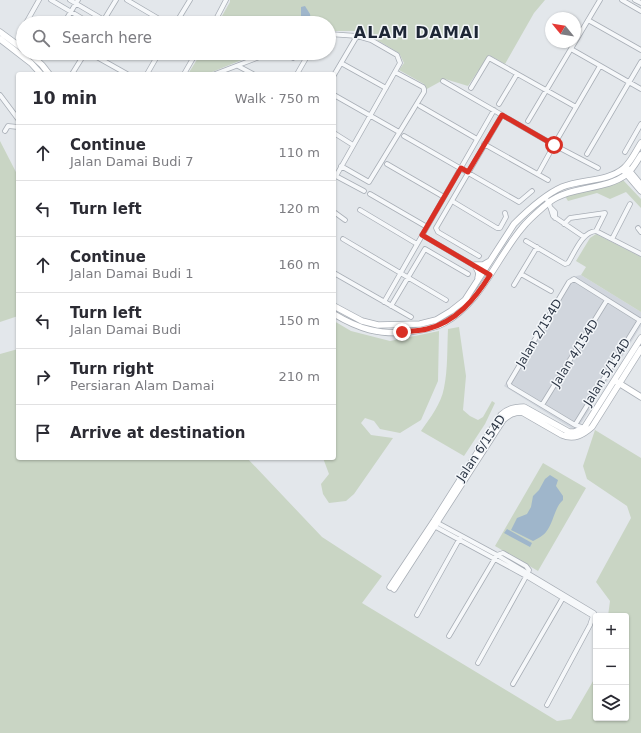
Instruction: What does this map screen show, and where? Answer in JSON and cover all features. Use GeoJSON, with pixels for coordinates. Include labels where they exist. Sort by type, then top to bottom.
{"type":"FeatureCollection","features":[{"type":"Feature","properties":{"kind":"street"},"geometry":{"type":"LineString","coordinates":[[30,16],[39,0]]}},
{"type":"Feature","properties":{"kind":"street"},"geometry":{"type":"LineString","coordinates":[[51,0],[78,16]]}},
{"type":"Feature","properties":{"kind":"street"},"geometry":{"type":"LineString","coordinates":[[70,0],[77,2],[96,16]]}},
{"type":"Feature","properties":{"kind":"street"},"geometry":{"type":"LineString","coordinates":[[106,16],[116,0]]}},
{"type":"Feature","properties":{"kind":"street"},"geometry":{"type":"LineString","coordinates":[[127,0],[154,16]]}},
{"type":"Feature","properties":{"kind":"street"},"geometry":{"type":"LineString","coordinates":[[180,16],[189,0]]}},
{"type":"Feature","properties":{"kind":"street"},"geometry":{"type":"LineString","coordinates":[[218,16],[226,0]]}},
{"type":"Feature","properties":{"kind":"street"},"geometry":{"type":"LineString","coordinates":[[528,121],[600,0]]}},
{"type":"Feature","properties":{"kind":"street"},"geometry":{"type":"LineString","coordinates":[[622,0],[641,11]]}},
{"type":"Feature","properties":{"kind":"street"},"geometry":{"type":"LineString","coordinates":[[635,0],[641,3]]}},
{"type":"Feature","properties":{"kind":"street"},"geometry":{"type":"LineString","coordinates":[[68,16],[77,2]]}},
{"type":"Feature","properties":{"kind":"street"},"geometry":{"type":"LineString","coordinates":[[588,20],[641,50]]}},
{"type":"Feature","properties":{"kind":"street"},"geometry":{"type":"LineString","coordinates":[[0,32],[16,44]]}},
{"type":"Feature","properties":{"kind":"street"},"geometry":{"type":"LineString","coordinates":[[336,34],[357,36],[371,40],[397,55],[400,63],[354,145],[336,174]]}},
{"type":"Feature","properties":{"kind":"street"},"geometry":{"type":"LineString","coordinates":[[336,72],[357,36]]}},
{"type":"Feature","properties":{"kind":"street"},"geometry":{"type":"LineString","coordinates":[[0,39],[16,51]]}},
{"type":"Feature","properties":{"kind":"street"},"geometry":{"type":"LineString","coordinates":[[571,49],[641,90]]}},
{"type":"Feature","properties":{"kind":"street"},"geometry":{"type":"LineString","coordinates":[[470,88],[489,58],[576,107]]}},
{"type":"Feature","properties":{"kind":"street"},"geometry":{"type":"LineString","coordinates":[[27,60],[39,72]]}},
{"type":"Feature","properties":{"kind":"street"},"geometry":{"type":"LineString","coordinates":[[37,60],[47,72]]}},
{"type":"Feature","properties":{"kind":"street"},"geometry":{"type":"LineString","coordinates":[[73,72],[81,60]]}},
{"type":"Feature","properties":{"kind":"street"},"geometry":{"type":"LineString","coordinates":[[102,60],[123,72]]}},
{"type":"Feature","properties":{"kind":"street"},"geometry":{"type":"LineString","coordinates":[[148,72],[154,60]]}},
{"type":"Feature","properties":{"kind":"street"},"geometry":{"type":"LineString","coordinates":[[185,72],[192,60]]}},
{"type":"Feature","properties":{"kind":"street"},"geometry":{"type":"LineString","coordinates":[[221,72],[253,60]]}},
{"type":"Feature","properties":{"kind":"street"},"geometry":{"type":"LineString","coordinates":[[298,72],[305,60]]}},
{"type":"Feature","properties":{"kind":"street"},"geometry":{"type":"LineString","coordinates":[[588,154],[641,62]]}},
{"type":"Feature","properties":{"kind":"street"},"geometry":{"type":"LineString","coordinates":[[341,63],[386,88]]}},
{"type":"Feature","properties":{"kind":"street"},"geometry":{"type":"LineString","coordinates":[[238,66],[249,72]]}},
{"type":"Feature","properties":{"kind":"street"},"geometry":{"type":"LineString","coordinates":[[558,138],[600,66]]}},
{"type":"Feature","properties":{"kind":"street"},"geometry":{"type":"LineString","coordinates":[[341,166],[369,182],[424,89],[395,72]]}},
{"type":"Feature","properties":{"kind":"street"},"geometry":{"type":"LineString","coordinates":[[499,104],[517,74]]}},
{"type":"Feature","properties":{"kind":"street"},"geometry":{"type":"LineString","coordinates":[[443,81],[554,145],[598,168]]}},
{"type":"Feature","properties":{"kind":"street"},"geometry":{"type":"LineString","coordinates":[[0,95],[16,115]]}},
{"type":"Feature","properties":{"kind":"street"},"geometry":{"type":"LineString","coordinates":[[336,96],[399,132]]}},
{"type":"Feature","properties":{"kind":"street"},"geometry":{"type":"LineString","coordinates":[[420,106],[477,139]]}},
{"type":"Feature","properties":{"kind":"street"},"geometry":{"type":"LineString","coordinates":[[384,302],[494,110]]}},
{"type":"Feature","properties":{"kind":"street"},"geometry":{"type":"LineString","coordinates":[[479,256],[436,230],[502,115]]}},
{"type":"Feature","properties":{"kind":"street"},"geometry":{"type":"LineString","coordinates":[[625,152],[641,124]]}},
{"type":"Feature","properties":{"kind":"street"},"geometry":{"type":"LineString","coordinates":[[5,131],[8,126],[16,126]]}},
{"type":"Feature","properties":{"kind":"street"},"geometry":{"type":"LineString","coordinates":[[336,134],[354,145]]}},
{"type":"Feature","properties":{"kind":"street"},"geometry":{"type":"LineString","coordinates":[[404,136],[519,202],[532,191]]}},
{"type":"Feature","properties":{"kind":"street"},"geometry":{"type":"LineString","coordinates":[[628,172],[641,143]]}},
{"type":"Feature","properties":{"kind":"street"},"geometry":{"type":"LineString","coordinates":[[484,144],[548,180]]}},
{"type":"Feature","properties":{"kind":"street"},"geometry":{"type":"LineString","coordinates":[[538,174],[554,145]]}},
{"type":"Feature","properties":{"kind":"street"},"geometry":{"type":"LineString","coordinates":[[336,315],[348,322],[369,330],[380,332],[425,330],[444,323],[459,313],[478,293],[521,228],[550,205],[558,196],[606,184],[628,172],[641,154]]}},
{"type":"Feature","properties":{"kind":"street"},"geometry":{"type":"LineString","coordinates":[[387,164],[444,197]]}},
{"type":"Feature","properties":{"kind":"street"},"geometry":{"type":"LineString","coordinates":[[628,172],[641,184]]}},
{"type":"Feature","properties":{"kind":"street"},"geometry":{"type":"LineString","coordinates":[[628,172],[641,191]]}},
{"type":"Feature","properties":{"kind":"street"},"geometry":{"type":"LineString","coordinates":[[336,307],[350,316],[378,326],[420,324],[436,320],[465,300],[514,224],[545,197],[563,187],[628,172]]}},
{"type":"Feature","properties":{"kind":"street"},"geometry":{"type":"LineString","coordinates":[[336,176],[364,191]]}},
{"type":"Feature","properties":{"kind":"street"},"geometry":{"type":"LineString","coordinates":[[370,194],[427,227]]}},
{"type":"Feature","properties":{"kind":"street"},"geometry":{"type":"LineString","coordinates":[[545,197],[555,218],[584,237]]}},
{"type":"Feature","properties":{"kind":"street"},"geometry":{"type":"LineString","coordinates":[[452,201],[497,228],[500,228],[506,217],[505,213]]}},
{"type":"Feature","properties":{"kind":"street"},"geometry":{"type":"LineString","coordinates":[[612,239],[630,204]]}},
{"type":"Feature","properties":{"kind":"street"},"geometry":{"type":"LineString","coordinates":[[360,210],[418,244]]}},
{"type":"Feature","properties":{"kind":"street"},"geometry":{"type":"LineString","coordinates":[[336,213],[346,220]]}},
{"type":"Feature","properties":{"kind":"street"},"geometry":{"type":"LineString","coordinates":[[564,224],[570,218],[605,213],[596,231]]}},
{"type":"Feature","properties":{"kind":"street"},"geometry":{"type":"LineString","coordinates":[[526,241],[567,264],[584,237],[591,231],[596,231],[641,254]]}},
{"type":"Feature","properties":{"kind":"street"},"geometry":{"type":"LineString","coordinates":[[422,235],[484,270],[490,275]]}},
{"type":"Feature","properties":{"kind":"street"},"geometry":{"type":"LineString","coordinates":[[343,240],[446,300]]}},
{"type":"Feature","properties":{"kind":"street"},"geometry":{"type":"LineString","coordinates":[[514,285],[537,247]]}},
{"type":"Feature","properties":{"kind":"street"},"geometry":{"type":"LineString","coordinates":[[391,306],[425,249],[468,274]]}},
{"type":"Feature","properties":{"kind":"street"},"geometry":{"type":"LineString","coordinates":[[475,266],[483,265],[490,261]]}},
{"type":"Feature","properties":{"kind":"street"},"geometry":{"type":"LineString","coordinates":[[475,266],[480,273],[478,280]]}},
{"type":"Feature","properties":{"kind":"street"},"geometry":{"type":"LineString","coordinates":[[336,274],[411,317]]}},
{"type":"Feature","properties":{"kind":"street"},"geometry":{"type":"LineString","coordinates":[[521,274],[551,291]]}},
{"type":"Feature","properties":{"kind":"street","name":"Jalan 2/154D"},"geometry":{"type":"LineString","coordinates":[[542,405],[509,385],[569,282],[574,279],[607,300]]}},
{"type":"Feature","properties":{"kind":"street"},"geometry":{"type":"LineString","coordinates":[[607,300],[640,321]]}},
{"type":"Feature","properties":{"kind":"street","name":"Jalan 4/154D"},"geometry":{"type":"LineString","coordinates":[[542,405],[607,300]]}},
{"type":"Feature","properties":{"kind":"street"},"geometry":{"type":"LineString","coordinates":[[348,322],[350,316]]}},
{"type":"Feature","properties":{"kind":"street","name":"Jalan 5/154D"},"geometry":{"type":"LineString","coordinates":[[575,425],[640,321]]}},
{"type":"Feature","properties":{"kind":"street","name":"Jalan 6/154D"},"geometry":{"type":"LineString","coordinates":[[434,524],[497,419],[505,411],[517,407],[524,407],[569,432],[574,432],[584,428],[620,383],[641,338]]}},
{"type":"Feature","properties":{"kind":"street","name":"Jalan 6/154D"},"geometry":{"type":"LineString","coordinates":[[392,588],[503,420],[508,415],[515,412],[522,412],[569,437],[580,436],[592,427],[641,349]]}},
{"type":"Feature","properties":{"kind":"street"},"geometry":{"type":"LineString","coordinates":[[620,383],[641,397]]}},
{"type":"Feature","properties":{"kind":"street"},"geometry":{"type":"LineString","coordinates":[[542,405],[575,425],[584,428],[592,427]]}},
{"type":"Feature","properties":{"kind":"street"},"geometry":{"type":"LineString","coordinates":[[434,524],[564,596],[593,616],[590,625],[547,704]]}},
{"type":"Feature","properties":{"kind":"street"},"geometry":{"type":"LineString","coordinates":[[417,615],[460,538]]}},
{"type":"Feature","properties":{"kind":"street"},"geometry":{"type":"LineString","coordinates":[[449,636],[495,557]]}},
{"type":"Feature","properties":{"kind":"street"},"geometry":{"type":"LineString","coordinates":[[478,663],[527,575]]}},
{"type":"Feature","properties":{"kind":"street"},"geometry":{"type":"LineString","coordinates":[[513,684],[564,596]]}},
{"type":"Feature","properties":{"kind":"shaded area"},"geometry":{"type":"Polygon","coordinates":[[[581,275],[641,312],[641,326],[582,422],[575,429],[571,428],[504,386],[571,277],[581,275]]]}},
{"type":"Feature","properties":{"kind":"green space"},"geometry":{"type":"Polygon","coordinates":[[[230,0],[545,0],[534,13],[505,64],[489,55],[468,86],[445,79],[425,90],[424,84],[399,70],[404,63],[399,53],[372,37],[355,31],[336,31],[336,16],[222,16],[230,0]]]}},
{"type":"Feature","properties":{"kind":"green space"},"geometry":{"type":"Polygon","coordinates":[[[197,60],[242,60],[212,72],[189,72],[197,60]]]}},
{"type":"Feature","properties":{"kind":"green space"},"geometry":{"type":"Polygon","coordinates":[[[0,141],[16,172],[16,317],[0,322],[0,141]]]}},
{"type":"Feature","properties":{"kind":"green space"},"geometry":{"type":"Polygon","coordinates":[[[623,180],[641,199],[641,208],[626,192],[610,199],[597,193],[568,201],[565,196],[623,180]]]}},
{"type":"Feature","properties":{"kind":"green space"},"geometry":{"type":"Polygon","coordinates":[[[596,234],[641,257],[641,312],[581,275],[586,267],[576,261],[590,238],[596,234]]]}},
{"type":"Feature","properties":{"kind":"green space"},"geometry":{"type":"Polygon","coordinates":[[[336,322],[351,331],[390,341],[439,331],[438,381],[421,420],[400,433],[380,429],[374,421],[365,418],[361,423],[371,435],[393,438],[354,494],[346,501],[329,503],[323,494],[321,484],[329,474],[324,460],[336,460],[336,322]]]}},
{"type":"Feature","properties":{"kind":"green space"},"geometry":{"type":"Polygon","coordinates":[[[459,327],[466,376],[463,410],[478,420],[483,417],[492,401],[495,403],[485,424],[464,456],[421,431],[435,411],[443,394],[446,373],[448,329],[459,327]]]}},
{"type":"Feature","properties":{"kind":"green space"},"geometry":{"type":"Polygon","coordinates":[[[16,350],[16,460],[249,460],[322,537],[382,576],[362,603],[557,721],[571,719],[593,681],[593,721],[629,721],[629,613],[608,613],[610,601],[596,582],[631,518],[627,506],[587,479],[583,466],[595,430],[641,458],[641,733],[0,733],[0,354],[16,350]]]}},
{"type":"Feature","properties":{"kind":"green space"},"geometry":{"type":"Polygon","coordinates":[[[543,463],[586,488],[538,571],[495,546],[543,463]]]}},
{"type":"Feature","properties":{"kind":"water"},"geometry":{"type":"Polygon","coordinates":[[[305,6],[310,16],[301,16],[301,7],[305,6]]]}},
{"type":"Feature","properties":{"kind":"water"},"geometry":{"type":"Polygon","coordinates":[[[550,475],[558,480],[556,486],[563,496],[563,500],[558,507],[549,528],[542,536],[533,541],[511,530],[517,518],[527,514],[531,507],[533,496],[539,490],[545,479],[550,475]]]}},
{"type":"Feature","properties":{"kind":"water"},"geometry":{"type":"Polygon","coordinates":[[[507,529],[532,543],[530,547],[504,533],[507,529]]]}},
{"type":"Feature","properties":{"kind":"district","name":"ALAM DAMAI"},"geometry":{"type":"Point","coordinates":[417,32]}},
{"type":"Feature","properties":{"kind":"route"},"geometry":{"type":"LineString","coordinates":[[402,332],[425,330],[444,323],[459,313],[470,302],[490,275],[462,257],[422,235],[461,168],[468,172],[502,115],[554,145]]}}]}
